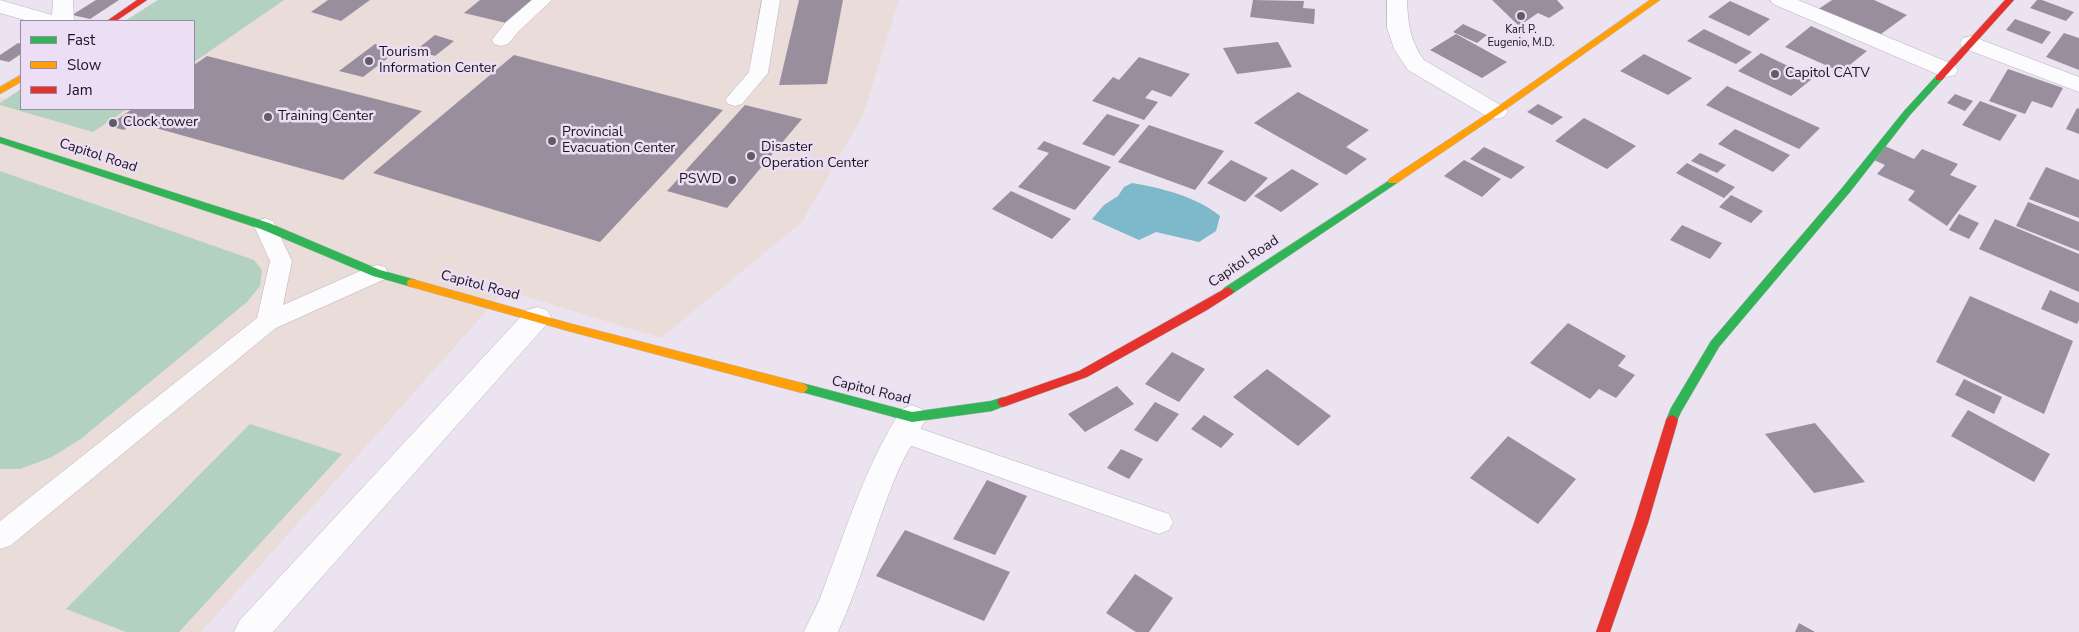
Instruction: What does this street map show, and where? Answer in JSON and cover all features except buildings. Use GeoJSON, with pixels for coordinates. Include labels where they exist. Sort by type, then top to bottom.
{"type":"FeatureCollection","features":[{"type":"Feature","properties":{"kind":"street"},"geometry":{"type":"LineString","coordinates":[[63,0],[63,20]]}},
{"type":"Feature","properties":{"kind":"street"},"geometry":{"type":"LineString","coordinates":[[113,20],[143,0]]}},
{"type":"Feature","properties":{"kind":"street"},"geometry":{"type":"LineString","coordinates":[[1397,0],[1398,28],[1405,49],[1416,65],[1496,112]]}},
{"type":"Feature","properties":{"kind":"street","name":"Capitol Road"},"geometry":{"type":"LineString","coordinates":[[0,140],[265,226],[377,273],[537,316],[572,328],[907,425],[992,406],[1083,374],[1203,307],[1496,112],[1656,0]]}},
{"type":"Feature","properties":{"kind":"street"},"geometry":{"type":"LineString","coordinates":[[1780,0],[1947,70]]}},
{"type":"Feature","properties":{"kind":"street"},"geometry":{"type":"LineString","coordinates":[[1603,632],[1641,523],[1676,411],[1715,344],[1846,190],[1907,113],[2010,0]]}},
{"type":"Feature","properties":{"kind":"street"},"geometry":{"type":"LineString","coordinates":[[0,6],[46,20]]}},
{"type":"Feature","properties":{"kind":"street"},"geometry":{"type":"LineString","coordinates":[[1971,43],[2079,85]]}},
{"type":"Feature","properties":{"kind":"street"},"geometry":{"type":"LineString","coordinates":[[0,91],[20,79]]}},
{"type":"Feature","properties":{"kind":"street"},"geometry":{"type":"LineString","coordinates":[[251,632],[537,316]]}},
{"type":"Feature","properties":{"kind":"street"},"geometry":{"type":"LineString","coordinates":[[821,632],[839,592],[879,479],[907,425]]}},
{"type":"Feature","properties":{"kind":"lane"},"geometry":{"type":"LineString","coordinates":[[502,40],[512,27],[543,0]]}},
{"type":"Feature","properties":{"kind":"lane"},"geometry":{"type":"LineString","coordinates":[[735,100],[758,73],[771,0]]}},
{"type":"Feature","properties":{"kind":"lane"},"geometry":{"type":"LineString","coordinates":[[265,226],[281,261],[268,322]]}},
{"type":"Feature","properties":{"kind":"lane"},"geometry":{"type":"LineString","coordinates":[[0,537],[11,515],[268,322],[377,273]]}},
{"type":"Feature","properties":{"kind":"lane"},"geometry":{"type":"LineString","coordinates":[[907,425],[1159,522]]}},
{"type":"Feature","properties":{"kind":"shaded area"},"geometry":{"type":"Polygon","coordinates":[[[171,0],[899,0],[863,115],[802,222],[661,338],[505,290],[201,632],[0,632],[0,97],[15,101],[20,110],[195,110],[195,20],[171,0]]]}},
{"type":"Feature","properties":{"kind":"green space"},"geometry":{"type":"Polygon","coordinates":[[[158,0],[284,0],[195,61],[195,20],[127,20],[158,0]]]}},
{"type":"Feature","properties":{"kind":"green space"},"geometry":{"type":"Polygon","coordinates":[[[20,90],[20,110],[126,110],[93,132],[0,105],[0,103],[20,90]]]}},
{"type":"Feature","properties":{"kind":"green space"},"geometry":{"type":"Polygon","coordinates":[[[0,171],[254,260],[262,270],[260,286],[247,302],[82,438],[52,457],[20,469],[0,469],[0,171]]]}},
{"type":"Feature","properties":{"kind":"green space"},"geometry":{"type":"Polygon","coordinates":[[[250,424],[342,454],[179,632],[126,632],[66,609],[250,424]]]}},
{"type":"Feature","properties":{"kind":"water"},"geometry":{"type":"Polygon","coordinates":[[[1132,183],[1167,191],[1211,209],[1220,216],[1216,231],[1199,242],[1156,232],[1139,240],[1092,219],[1104,205],[1118,196],[1124,187],[1132,183]]]}},
{"type":"Feature","properties":{"kind":"traffic: fast"},"geometry":{"type":"LineString","coordinates":[[1672,420],[1675,411],[1715,344],[1846,190],[1907,113],[1939,78]]}},
{"type":"Feature","properties":{"kind":"traffic: fast"},"geometry":{"type":"LineString","coordinates":[[0,140],[265,226],[377,273],[412,283]]}},
{"type":"Feature","properties":{"kind":"traffic: fast"},"geometry":{"type":"LineString","coordinates":[[1228,291],[1393,181]]}},
{"type":"Feature","properties":{"kind":"traffic: fast"},"geometry":{"type":"LineString","coordinates":[[802,388],[912,417],[992,406],[1003,402]]}},
{"type":"Feature","properties":{"kind":"traffic: slow"},"geometry":{"type":"LineString","coordinates":[[1393,181],[1496,112],[1656,0]]}},
{"type":"Feature","properties":{"kind":"traffic: slow"},"geometry":{"type":"LineString","coordinates":[[0,91],[20,79]]}},
{"type":"Feature","properties":{"kind":"traffic: slow"},"geometry":{"type":"LineString","coordinates":[[412,283],[572,328],[802,388]]}},
{"type":"Feature","properties":{"kind":"traffic: jam"},"geometry":{"type":"LineString","coordinates":[[113,20],[143,0]]}},
{"type":"Feature","properties":{"kind":"traffic: jam"},"geometry":{"type":"LineString","coordinates":[[1939,78],[2010,0]]}},
{"type":"Feature","properties":{"kind":"traffic: jam"},"geometry":{"type":"LineString","coordinates":[[1003,402],[1083,374],[1228,291]]}},
{"type":"Feature","properties":{"kind":"traffic: jam"},"geometry":{"type":"LineString","coordinates":[[1603,632],[1641,523],[1672,420]]}},
{"type":"Feature","properties":{"kind":"place","name":"Karl P. Eugenio, M.D."},"geometry":{"type":"Point","coordinates":[1521,16]}},
{"type":"Feature","properties":{"kind":"place","name":"Tourism Information Center"},"geometry":{"type":"Point","coordinates":[369,61]}},
{"type":"Feature","properties":{"kind":"place","name":"Capitol CATV"},"geometry":{"type":"Point","coordinates":[1775,74]}},
{"type":"Feature","properties":{"kind":"place","name":"Training Center"},"geometry":{"type":"Point","coordinates":[268,117]}},
{"type":"Feature","properties":{"kind":"place","name":"Clock tower"},"geometry":{"type":"Point","coordinates":[113,123]}},
{"type":"Feature","properties":{"kind":"place","name":"Provincial Evacuation Center"},"geometry":{"type":"Point","coordinates":[552,141]}},
{"type":"Feature","properties":{"kind":"place","name":"Disaster Operation Center"},"geometry":{"type":"Point","coordinates":[751,156]}},
{"type":"Feature","properties":{"kind":"place","name":"PSWD"},"geometry":{"type":"Point","coordinates":[732,180]}}]}
